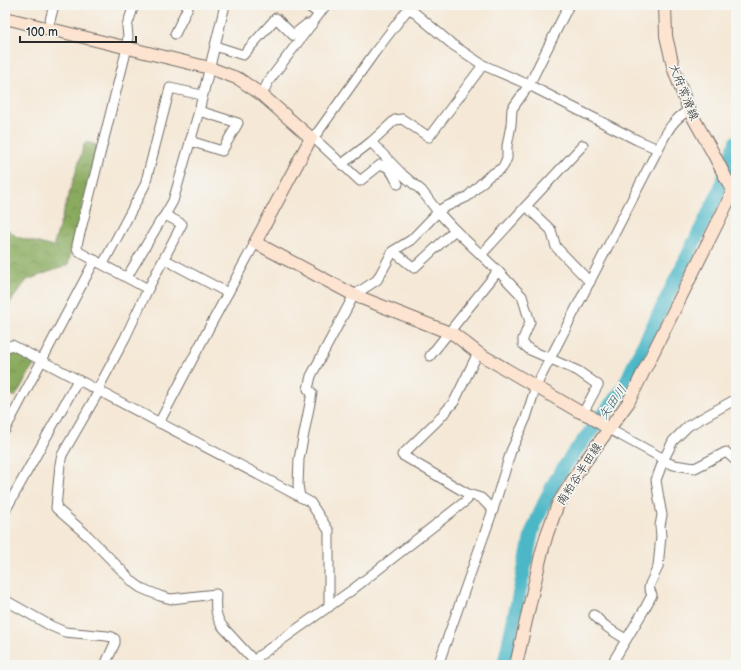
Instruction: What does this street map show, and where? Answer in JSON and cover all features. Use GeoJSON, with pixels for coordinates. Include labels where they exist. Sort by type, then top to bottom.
{"type":"FeatureCollection","features":[{"type":"Feature","properties":{"kind":"street"},"geometry":{"type":"LineString","coordinates":[[48,28],[54,5]]}},
{"type":"Feature","properties":{"kind":"street"},"geometry":{"type":"LineString","coordinates":[[134,5],[127,26],[128,37],[125,56],[76,248],[79,252],[148,289]]}},
{"type":"Feature","properties":{"kind":"street"},"geometry":{"type":"LineString","coordinates":[[175,34],[189,5]]}},
{"type":"Feature","properties":{"kind":"street"},"geometry":{"type":"LineString","coordinates":[[127,277],[173,201],[199,111],[225,5]]}},
{"type":"Feature","properties":{"kind":"street"},"geometry":{"type":"LineString","coordinates":[[307,5],[319,14]]}},
{"type":"Feature","properties":{"kind":"street"},"geometry":{"type":"LineString","coordinates":[[262,95],[268,82],[326,5]]}},
{"type":"Feature","properties":{"kind":"street","name":"大府常滑線"},"geometry":{"type":"LineString","coordinates":[[666,5],[666,36],[674,70],[689,110],[734,189]]}},
{"type":"Feature","properties":{"kind":"street"},"geometry":{"type":"LineString","coordinates":[[160,423],[311,138],[318,132],[410,6],[453,45],[483,65],[529,85],[637,140],[658,149]]}},
{"type":"Feature","properties":{"kind":"street"},"geometry":{"type":"LineString","coordinates":[[300,497],[298,485],[299,459],[312,392],[308,389],[311,376],[354,294],[377,280],[393,251],[411,240],[438,212],[466,197],[488,176],[502,168],[507,158],[507,146],[512,109],[529,85],[564,7]]}},
{"type":"Feature","properties":{"kind":"street"},"geometry":{"type":"LineString","coordinates":[[5,18],[210,68],[239,78],[262,95],[311,138],[317,141],[360,181],[380,165],[383,165],[387,166],[398,184]]}},
{"type":"Feature","properties":{"kind":"street"},"geometry":{"type":"LineString","coordinates":[[215,46],[243,55],[276,18],[293,35],[308,24],[312,24]]}},
{"type":"Feature","properties":{"kind":"street"},"geometry":{"type":"LineString","coordinates":[[342,164],[398,119],[402,119],[430,137],[483,65]]}},
{"type":"Feature","properties":{"kind":"street"},"geometry":{"type":"LineString","coordinates":[[5,430],[42,361],[145,185],[170,88],[202,95]]}},
{"type":"Feature","properties":{"kind":"street"},"geometry":{"type":"LineString","coordinates":[[438,665],[493,510],[511,451],[526,418],[536,386],[671,125],[680,115],[689,110]]}},
{"type":"Feature","properties":{"kind":"street"},"geometry":{"type":"LineString","coordinates":[[190,141],[222,151],[238,123],[199,111]]}},
{"type":"Feature","properties":{"kind":"street"},"geometry":{"type":"LineString","coordinates":[[371,142],[403,175],[422,191],[438,212],[455,230],[522,296],[530,322],[523,339],[523,344],[530,350],[578,371],[598,385],[587,415]]}},
{"type":"Feature","properties":{"kind":"street"},"geometry":{"type":"LineString","coordinates":[[482,255],[583,145]]}},
{"type":"Feature","properties":{"kind":"street","name":"南粕谷半田線"},"geometry":{"type":"LineString","coordinates":[[516,665],[541,555],[558,504],[608,428],[628,403],[734,189]]}},
{"type":"Feature","properties":{"kind":"street"},"geometry":{"type":"LineString","coordinates":[[526,206],[551,230],[556,247],[590,282]]}},
{"type":"Feature","properties":{"kind":"street"},"geometry":{"type":"LineString","coordinates":[[165,215],[182,224],[100,385],[99,391],[62,455],[56,508],[88,536],[134,582],[141,588],[171,599],[216,594],[215,607],[219,622],[254,663],[259,656],[352,590],[467,500],[468,494]]}},
{"type":"Feature","properties":{"kind":"street"},"geometry":{"type":"LineString","coordinates":[[393,251],[414,268],[455,230]]}},
{"type":"Feature","properties":{"kind":"street"},"geometry":{"type":"LineString","coordinates":[[255,243],[354,294],[454,335],[478,353],[663,460],[681,467],[695,468],[726,452],[736,461]]}},
{"type":"Feature","properties":{"kind":"street"},"geometry":{"type":"LineString","coordinates":[[164,259],[228,293]]}},
{"type":"Feature","properties":{"kind":"street"},"geometry":{"type":"LineString","coordinates":[[430,356],[498,271]]}},
{"type":"Feature","properties":{"kind":"street"},"geometry":{"type":"LineString","coordinates":[[5,348],[12,345],[310,502],[329,531],[329,607]]}},
{"type":"Feature","properties":{"kind":"street"},"geometry":{"type":"LineString","coordinates":[[478,353],[454,402],[438,421],[402,455],[468,494],[481,498],[493,510]]}},
{"type":"Feature","properties":{"kind":"street"},"geometry":{"type":"LineString","coordinates":[[5,511],[78,380]]}},
{"type":"Feature","properties":{"kind":"street"},"geometry":{"type":"LineString","coordinates":[[611,665],[652,595],[649,588],[658,567],[662,515],[656,480],[663,460],[673,441],[688,426],[736,399]]}},
{"type":"Feature","properties":{"kind":"street"},"geometry":{"type":"LineString","coordinates":[[5,600],[51,626],[65,632],[112,637],[115,643],[105,665]]}},
{"type":"Feature","properties":{"kind":"street"},"geometry":{"type":"LineString","coordinates":[[594,615],[602,624],[626,639]]}},
{"type":"Feature","properties":{"kind":"green space"},"geometry":{"type":"Polygon","coordinates":[[[85,142],[97,145],[68,265],[27,280],[5,309],[5,227],[17,237],[53,247],[85,142]]]}},
{"type":"Feature","properties":{"kind":"green space"},"geometry":{"type":"Polygon","coordinates":[[[5,343],[34,365],[15,397],[5,391],[5,343]]]}},
{"type":"Feature","properties":{"kind":"waterway","name":"矢田川"},"geometry":{"type":"LineString","coordinates":[[504,665],[532,532],[545,501],[555,481],[570,458],[623,389],[719,192],[736,142]]}}]}
